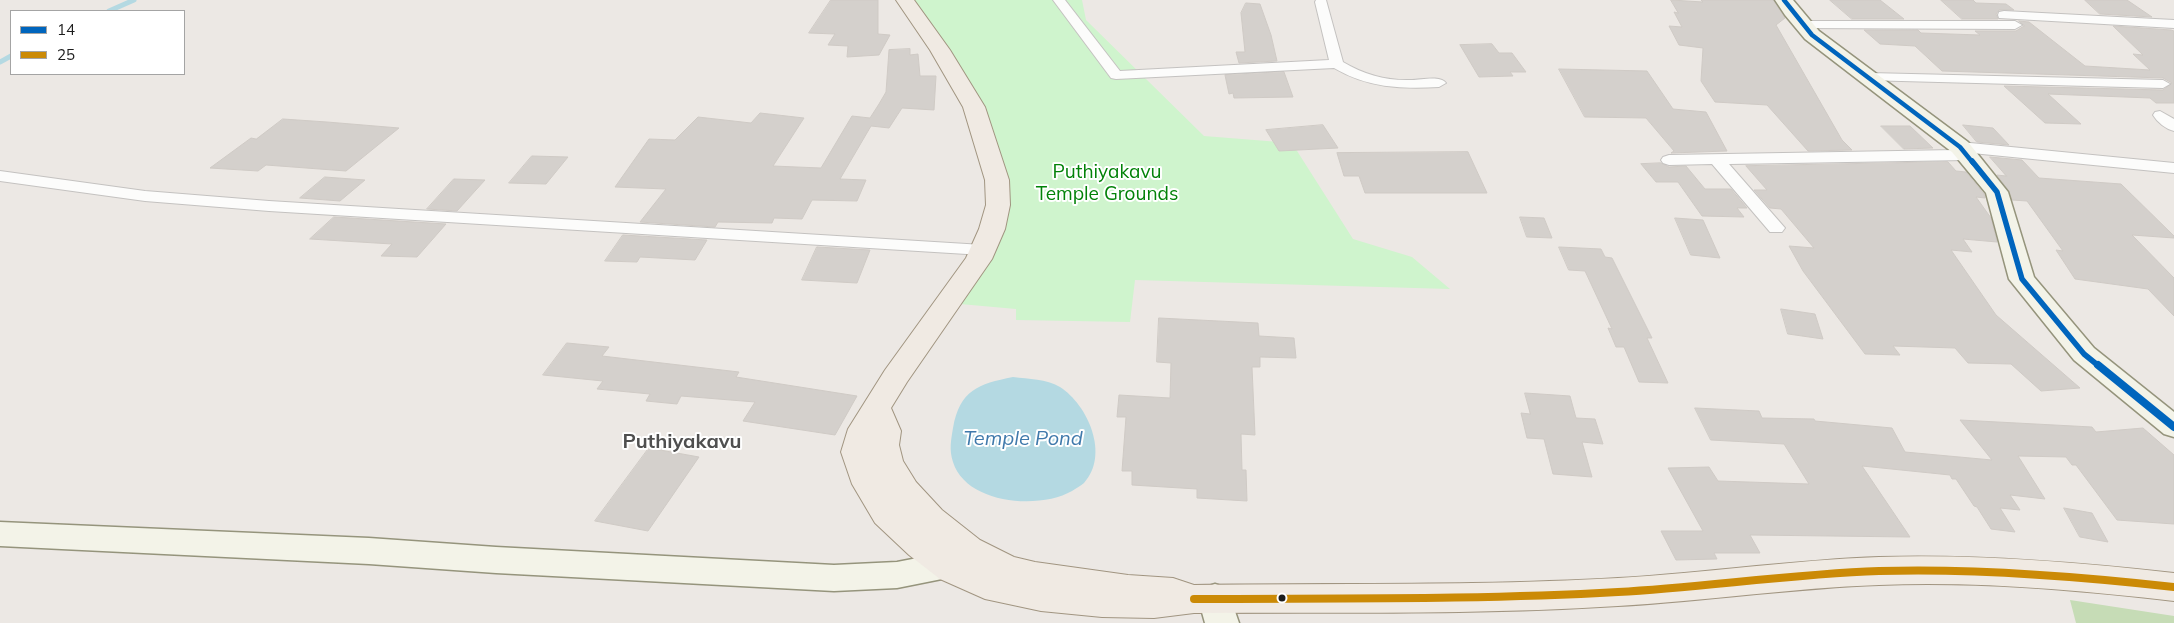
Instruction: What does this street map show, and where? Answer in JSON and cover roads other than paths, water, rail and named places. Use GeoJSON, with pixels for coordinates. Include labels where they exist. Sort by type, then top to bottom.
{"type":"FeatureCollection","features":[{"type":"Feature","properties":{"kind":"main road"},"geometry":{"type":"LineString","coordinates":[[905,0],[940,50],[974,107],[997,180],[998,205],[992,229],[979,259],[876,407],[885,430],[883,445],[887,462],[904,490],[930,519],[957,557]]}},
{"type":"Feature","properties":{"kind":"main road"},"geometry":{"type":"LineString","coordinates":[[1784,0],[1791,12],[1812,35],[1870,77],[1963,151],[1998,192],[2022,279],[2084,354],[2174,427]]}},
{"type":"Feature","properties":{"kind":"main road"},"geometry":{"type":"LineString","coordinates":[[0,534],[369,551],[496,560],[834,578],[897,575],[957,557],[1035,576],[1128,589],[1173,592],[1210,607],[1617,592],[1834,574],[1913,570],[2095,578],[2174,587]]}},
{"type":"Feature","properties":{"kind":"street"},"geometry":{"type":"LineString","coordinates":[[1059,0],[1116,75],[1337,64],[1353,75],[1375,82],[1396,85],[1439,83]]}},
{"type":"Feature","properties":{"kind":"street"},"geometry":{"type":"LineString","coordinates":[[1321,2],[1337,64]]}},
{"type":"Feature","properties":{"kind":"street"},"geometry":{"type":"LineString","coordinates":[[2004,15],[2174,24]]}},
{"type":"Feature","properties":{"kind":"street"},"geometry":{"type":"LineString","coordinates":[[1804,25],[2015,25]]}},
{"type":"Feature","properties":{"kind":"street"},"geometry":{"type":"LineString","coordinates":[[1870,77],[2164,84]]}},
{"type":"Feature","properties":{"kind":"street"},"geometry":{"type":"LineString","coordinates":[[2160,115],[2174,126]]}},
{"type":"Feature","properties":{"kind":"street"},"geometry":{"type":"LineString","coordinates":[[1669,160],[1963,151],[2174,168]]}},
{"type":"Feature","properties":{"kind":"street"},"geometry":{"type":"LineString","coordinates":[[1716,159],[1776,228]]}},
{"type":"Feature","properties":{"kind":"street"},"geometry":{"type":"LineString","coordinates":[[0,176],[145,196],[278,207],[983,250]]}},
{"type":"Feature","properties":{"kind":"water","name":"Temple Pond"},"geometry":{"type":"Polygon","coordinates":[[[1013,377],[1055,384],[1070,395],[1087,418],[1095,445],[1095,459],[1092,472],[1084,483],[1072,491],[1058,497],[1041,500],[1005,499],[988,495],[972,487],[960,476],[953,462],[951,441],[960,405],[972,391],[980,386],[1013,377]]]}},
{"type":"Feature","properties":{"kind":"waterway"},"geometry":{"type":"LineString","coordinates":[[111,10],[134,0]]}},
{"type":"Feature","properties":{"kind":"waterway"},"geometry":{"type":"LineString","coordinates":[[0,62],[10,57]]}},
{"type":"Feature","properties":{"kind":"district","name":"Puthiyakavu"},"geometry":{"type":"Point","coordinates":[682,442]}},
{"type":"Feature","properties":{"kind":"park label","name":"Puthiyakavu Temple Grounds"},"geometry":{"type":"Point","coordinates":[1107,183]}}]}
